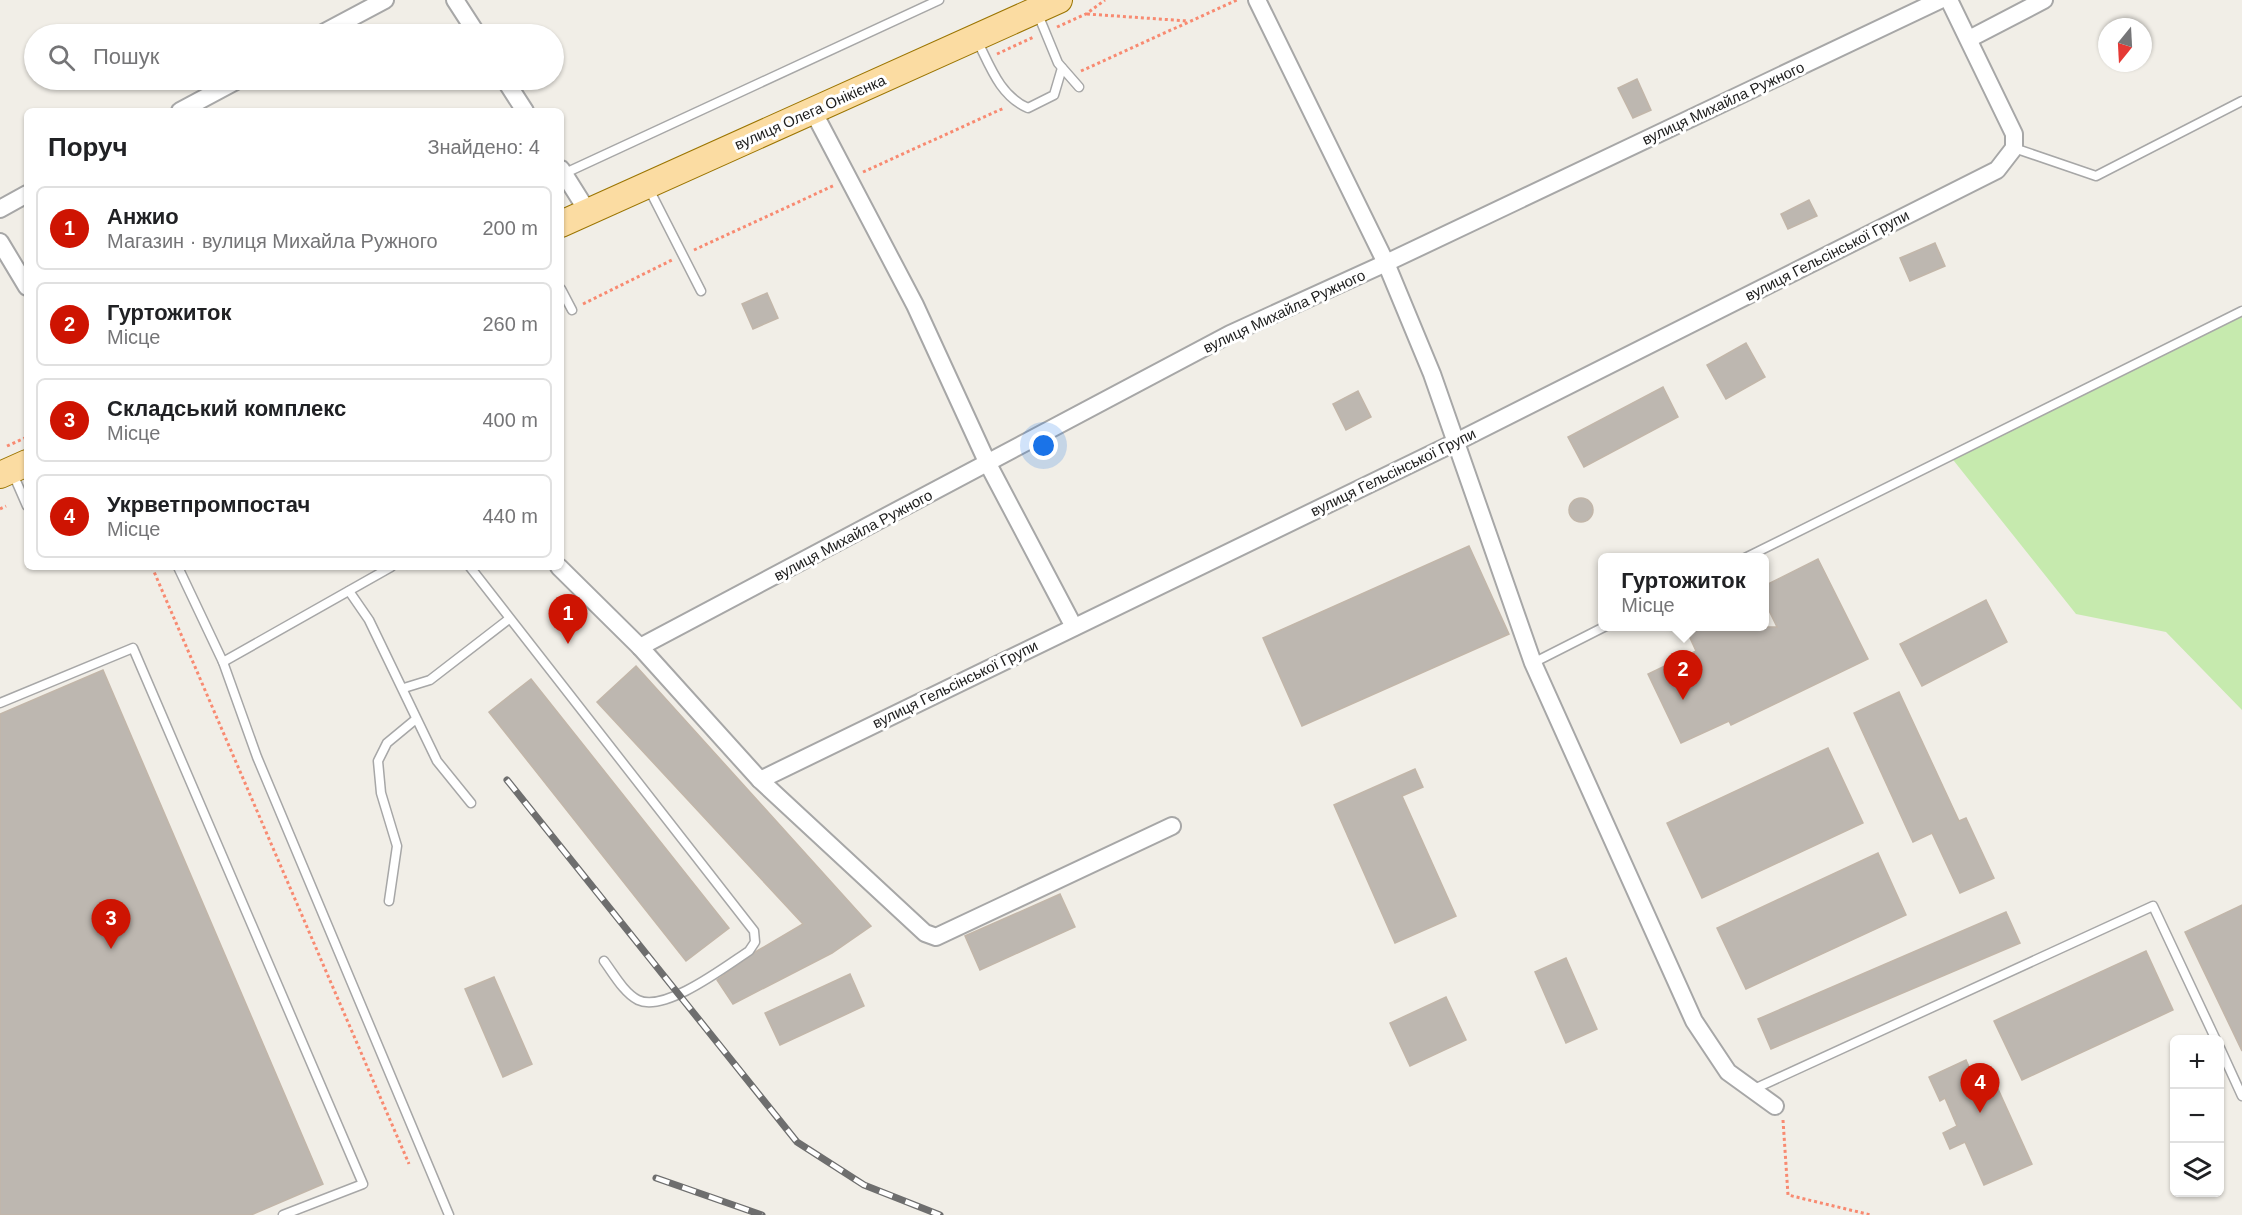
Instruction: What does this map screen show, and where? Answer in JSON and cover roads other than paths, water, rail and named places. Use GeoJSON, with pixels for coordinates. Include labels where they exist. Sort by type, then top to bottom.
{"type":"FeatureCollection","features":[{"type":"Feature","properties":{"kind":"main road","name":"вулиця Олега Онікієнка"},"geometry":{"type":"LineString","coordinates":[[564,223],[1048,5]]}},
{"type":"Feature","properties":{"kind":"street"},"geometry":{"type":"LineString","coordinates":[[340,24],[385,0]]}},
{"type":"Feature","properties":{"kind":"street"},"geometry":{"type":"LineString","coordinates":[[455,0],[471,24]]}},
{"type":"Feature","properties":{"kind":"street"},"geometry":{"type":"LineString","coordinates":[[1257,0],[1386,263],[1432,374],[1533,663],[1694,1021],[1728,1072],[1775,1106]]}},
{"type":"Feature","properties":{"kind":"street","name":"вулиця Михайла Ружного"},"geometry":{"type":"LineString","coordinates":[[640,647],[1230,334],[1386,263],[1940,0]]}},
{"type":"Feature","properties":{"kind":"street"},"geometry":{"type":"LineString","coordinates":[[1949,0],[2010,121],[2014,134],[2014,148]]}},
{"type":"Feature","properties":{"kind":"street"},"geometry":{"type":"LineString","coordinates":[[1970,39],[2044,0]]}},
{"type":"Feature","properties":{"kind":"street"},"geometry":{"type":"LineString","coordinates":[[186,108],[219,90]]}},
{"type":"Feature","properties":{"kind":"street"},"geometry":{"type":"LineString","coordinates":[[511,90],[523,108]]}},
{"type":"Feature","properties":{"kind":"street"},"geometry":{"type":"LineString","coordinates":[[813,111],[915,305],[988,464],[1074,627]]}},
{"type":"Feature","properties":{"kind":"street","name":"вулиця Гельсінської Групи"},"geometry":{"type":"LineString","coordinates":[[760,780],[1456,442],[1997,170],[2014,148]]}},
{"type":"Feature","properties":{"kind":"street"},"geometry":{"type":"LineString","coordinates":[[564,175],[588,212]]}},
{"type":"Feature","properties":{"kind":"street"},"geometry":{"type":"LineString","coordinates":[[0,209],[24,196]]}},
{"type":"Feature","properties":{"kind":"street"},"geometry":{"type":"LineString","coordinates":[[0,242],[24,282]]}},
{"type":"Feature","properties":{"kind":"street"},"geometry":{"type":"LineString","coordinates":[[562,570],[640,647],[760,780],[925,933],[936,937],[1172,826]]}},
{"type":"Feature","properties":{"kind":"lane"},"geometry":{"type":"LineString","coordinates":[[564,171],[939,0]]}},
{"type":"Feature","properties":{"kind":"lane"},"geometry":{"type":"LineString","coordinates":[[1048,5],[1062,68],[1079,87]]}},
{"type":"Feature","properties":{"kind":"lane"},"geometry":{"type":"LineString","coordinates":[[976,38],[999,84],[1016,102],[1028,108],[1054,95],[1062,68]]}},
{"type":"Feature","properties":{"kind":"lane"},"geometry":{"type":"LineString","coordinates":[[2014,148],[2096,176],[2242,101]]}},
{"type":"Feature","properties":{"kind":"lane"},"geometry":{"type":"LineString","coordinates":[[648,186],[701,291]]}},
{"type":"Feature","properties":{"kind":"lane"},"geometry":{"type":"LineString","coordinates":[[564,295],[572,310]]}},
{"type":"Feature","properties":{"kind":"lane"},"geometry":{"type":"LineString","coordinates":[[1755,553],[2242,311]]}},
{"type":"Feature","properties":{"kind":"lane"},"geometry":{"type":"LineString","coordinates":[[9,464],[24,499]]}},
{"type":"Feature","properties":{"kind":"lane"},"geometry":{"type":"LineString","coordinates":[[179,570],[223,662],[256,757],[449,1215]]}},
{"type":"Feature","properties":{"kind":"lane"},"geometry":{"type":"LineString","coordinates":[[223,662],[386,570]]}},
{"type":"Feature","properties":{"kind":"lane"},"geometry":{"type":"LineString","coordinates":[[472,570],[754,931],[755,942],[749,951],[687,990],[649,1003],[631,996],[604,961]]}},
{"type":"Feature","properties":{"kind":"lane"},"geometry":{"type":"LineString","coordinates":[[349,591],[369,620],[404,688],[416,719],[437,761],[471,803]]}},
{"type":"Feature","properties":{"kind":"lane"},"geometry":{"type":"LineString","coordinates":[[404,688],[430,680],[509,619]]}},
{"type":"Feature","properties":{"kind":"lane"},"geometry":{"type":"LineString","coordinates":[[1533,663],[1598,631]]}},
{"type":"Feature","properties":{"kind":"lane"},"geometry":{"type":"LineString","coordinates":[[0,703],[133,648],[363,1184],[284,1215]]}},
{"type":"Feature","properties":{"kind":"lane"},"geometry":{"type":"LineString","coordinates":[[389,901],[397,846],[381,793],[378,761],[387,743],[416,719]]}},
{"type":"Feature","properties":{"kind":"lane"},"geometry":{"type":"LineString","coordinates":[[1752,1091],[2153,906],[2214,1035]]}},
{"type":"Feature","properties":{"kind":"lane"},"geometry":{"type":"LineString","coordinates":[[2224,1057],[2242,1096]]}},
{"type":"Feature","properties":{"kind":"railway"},"geometry":{"type":"LineString","coordinates":[[507,780],[797,1142],[864,1185],[940,1215]]}},
{"type":"Feature","properties":{"kind":"railway"},"geometry":{"type":"LineString","coordinates":[[656,1178],[762,1215]]}},
{"type":"Feature","properties":{"kind":"place","name":"Анжио"},"geometry":{"type":"Point","coordinates":[568,644]}},
{"type":"Feature","properties":{"kind":"place","name":"Гуртожиток"},"geometry":{"type":"Point","coordinates":[1683,700]}},
{"type":"Feature","properties":{"kind":"place","name":"Складський комплекс"},"geometry":{"type":"Point","coordinates":[111,949]}},
{"type":"Feature","properties":{"kind":"place","name":"Укрветпромпостач"},"geometry":{"type":"Point","coordinates":[1980,1113]}}]}
